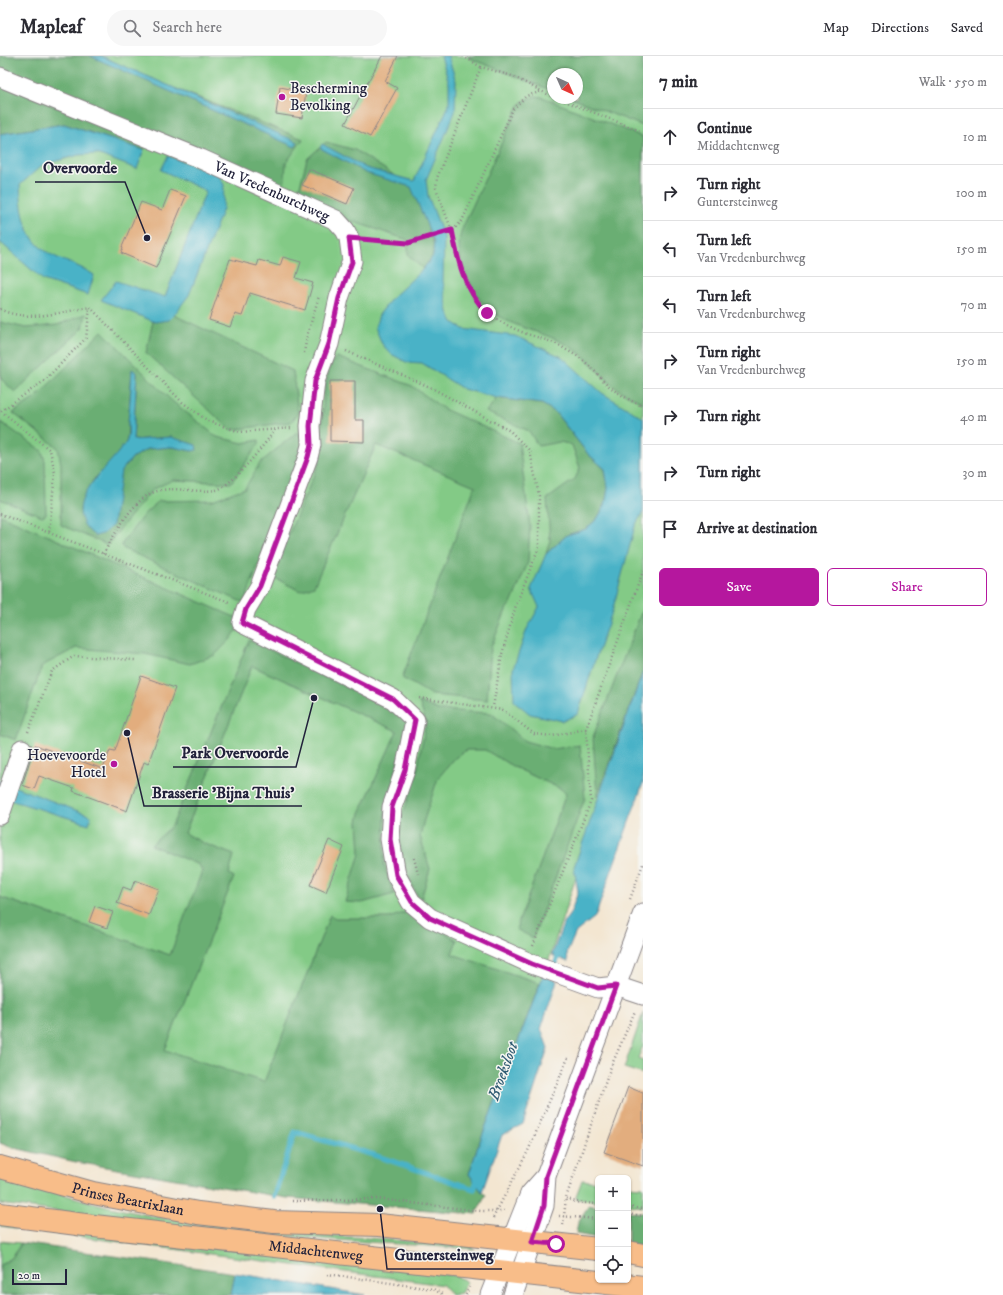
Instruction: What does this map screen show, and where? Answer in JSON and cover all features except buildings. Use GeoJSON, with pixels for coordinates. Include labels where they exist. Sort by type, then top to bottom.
{"type":"FeatureCollection","features":[{"type":"Feature","properties":{"kind":"main road","name":"Prinses Beatrixlaan"},"geometry":{"type":"LineString","coordinates":[[0,1167],[113,1198],[169,1208],[258,1220]]}},
{"type":"Feature","properties":{"kind":"main road","name":"Prinses Beatrixlaan"},"geometry":{"type":"LineString","coordinates":[[0,1214],[252,1243]]}},
{"type":"Feature","properties":{"kind":"main road","name":"Middachtenweg"},"geometry":{"type":"LineString","coordinates":[[258,1220],[379,1226],[595,1249]]}},
{"type":"Feature","properties":{"kind":"main road","name":"Middachtenweg"},"geometry":{"type":"LineString","coordinates":[[252,1243],[521,1272],[643,1287]]}},
{"type":"Feature","properties":{"kind":"main road"},"geometry":{"type":"LineString","coordinates":[[631,1253],[643,1255]]}},
{"type":"Feature","properties":{"kind":"street","name":"Van Vredenburchweg"},"geometry":{"type":"LineString","coordinates":[[0,77],[201,159],[336,220],[345,230],[349,238],[352,262],[339,298],[329,344],[315,381],[310,426],[311,445],[308,457],[260,586],[246,609]]}},
{"type":"Feature","properties":{"kind":"street"},"geometry":{"type":"LineString","coordinates":[[246,609],[242,623],[393,699],[415,720],[405,770],[392,807],[390,839],[396,875],[412,902],[430,918],[528,962],[598,988],[616,986],[642,995]]}},
{"type":"Feature","properties":{"kind":"street"},"geometry":{"type":"LineString","coordinates":[[2,808],[22,749]]}},
{"type":"Feature","properties":{"kind":"street"},"geometry":{"type":"LineString","coordinates":[[514,1295],[521,1272],[522,1241],[530,1194],[546,1176],[643,913]]}},
{"type":"Feature","properties":{"kind":"street"},"geometry":{"type":"LineString","coordinates":[[490,1295],[500,1270],[522,1241]]}},
{"type":"Feature","properties":{"kind":"path"},"geometry":{"type":"LineString","coordinates":[[463,56],[481,67],[512,76],[547,95]]}},
{"type":"Feature","properties":{"kind":"path"},"geometry":{"type":"LineString","coordinates":[[481,67],[437,178],[436,188],[452,230],[459,267],[467,286],[476,301],[487,313],[500,322],[523,332],[556,343],[585,361],[620,394],[643,407]]}},
{"type":"Feature","properties":{"kind":"path"},"geometry":{"type":"LineString","coordinates":[[349,238],[408,243],[452,230],[462,221],[513,108],[526,96],[540,92]]}},
{"type":"Feature","properties":{"kind":"path"},"geometry":{"type":"LineString","coordinates":[[572,104],[643,132]]}},
{"type":"Feature","properties":{"kind":"path"},"geometry":{"type":"LineString","coordinates":[[0,308],[8,313],[41,316],[90,307]]}},
{"type":"Feature","properties":{"kind":"path"},"geometry":{"type":"LineString","coordinates":[[49,533],[55,473],[50,450],[0,411],[44,381],[86,338],[90,307]]}},
{"type":"Feature","properties":{"kind":"path"},"geometry":{"type":"LineString","coordinates":[[90,307],[182,402],[208,421],[240,432],[310,426]]}},
{"type":"Feature","properties":{"kind":"path"},"geometry":{"type":"LineString","coordinates":[[329,344],[430,387],[510,431],[530,451],[539,496],[539,547],[516,605],[502,654],[493,707]]}},
{"type":"Feature","properties":{"kind":"path"},"geometry":{"type":"LineString","coordinates":[[103,554],[133,508],[145,497],[161,490],[217,490],[228,484],[265,445],[276,430]]}},
{"type":"Feature","properties":{"kind":"path"},"geometry":{"type":"LineString","coordinates":[[0,514],[246,609]]}},
{"type":"Feature","properties":{"kind":"path"},"geometry":{"type":"LineString","coordinates":[[528,962],[591,800],[586,729],[643,572]]}},
{"type":"Feature","properties":{"kind":"path"},"geometry":{"type":"LineString","coordinates":[[22,749],[52,671],[74,656],[135,660]]}},
{"type":"Feature","properties":{"kind":"path"},"geometry":{"type":"LineString","coordinates":[[416,697],[493,707],[503,710],[534,734],[552,736],[586,729]]}},
{"type":"Feature","properties":{"kind":"path"},"geometry":{"type":"LineString","coordinates":[[413,856],[418,876]]}},
{"type":"Feature","properties":{"kind":"path"},"geometry":{"type":"LineString","coordinates":[[528,940],[535,943]]}},
{"type":"Feature","properties":{"kind":"path"},"geometry":{"type":"LineString","coordinates":[[595,1204],[575,1202],[566,1198],[610,1069],[642,995]]}},
{"type":"Feature","properties":{"kind":"path"},"geometry":{"type":"LineString","coordinates":[[291,1201],[377,1199],[481,1211],[495,1211],[528,1151],[568,1057]]}},
{"type":"Feature","properties":{"kind":"path"},"geometry":{"type":"LineString","coordinates":[[631,1207],[643,1209]]}},
{"type":"Feature","properties":{"kind":"path"},"geometry":{"type":"LineString","coordinates":[[631,1214],[643,1216]]}},
{"type":"Feature","properties":{"kind":"path"},"geometry":{"type":"LineString","coordinates":[[563,1217],[595,1219]]}},
{"type":"Feature","properties":{"kind":"path","name":"Middachtenweg"},"geometry":{"type":"LineString","coordinates":[[326,1274],[433,1289],[444,1295]]}},
{"type":"Feature","properties":{"kind":"green space"},"geometry":{"type":"Polygon","coordinates":[[[0,56],[643,56],[643,632],[613,764],[474,1189],[471,1206],[450,1212],[232,1184],[0,1128],[0,56]]]}},
{"type":"Feature","properties":{"kind":"green space"},"geometry":{"type":"Polygon","coordinates":[[[0,56],[93,56],[303,139],[286,163],[284,191],[0,71],[0,56]]]}},
{"type":"Feature","properties":{"kind":"green space"},"geometry":{"type":"Polygon","coordinates":[[[469,56],[643,56],[643,126],[583,103],[583,68],[547,68],[547,89],[469,58],[469,56]]]}},
{"type":"Feature","properties":{"kind":"green space"},"geometry":{"type":"Polygon","coordinates":[[[0,84],[146,143],[144,150],[64,124],[0,134],[0,84]]]}},
{"type":"Feature","properties":{"kind":"green space"},"geometry":{"type":"Polygon","coordinates":[[[535,96],[542,97],[547,99],[547,104],[560,104],[643,137],[643,403],[615,387],[571,347],[555,339],[510,322],[497,315],[485,305],[474,292],[465,273],[459,246],[462,229],[518,107],[522,102],[535,96]]]}},
{"type":"Feature","properties":{"kind":"green space"},"geometry":{"type":"Polygon","coordinates":[[[326,142],[355,150],[397,177],[415,184],[434,246],[433,256],[423,269],[408,255],[408,240],[348,220],[297,197],[307,159],[326,142]]]}},
{"type":"Feature","properties":{"kind":"green space"},"geometry":{"type":"Polygon","coordinates":[[[86,314],[83,328],[15,392],[1,379],[0,322],[26,328],[57,325],[86,314]]]}},
{"type":"Feature","properties":{"kind":"green space"},"geometry":{"type":"Polygon","coordinates":[[[174,315],[293,371],[298,413],[291,422],[231,430],[146,353],[153,321],[169,320],[174,315]]]}},
{"type":"Feature","properties":{"kind":"green space"},"geometry":{"type":"Polygon","coordinates":[[[102,331],[172,401],[217,437],[243,443],[259,440],[259,444],[231,483],[173,480],[153,489],[107,545],[61,525],[61,464],[58,448],[13,413],[35,398],[102,331]],[[132,370],[127,441],[111,463],[94,479],[83,498],[80,510],[121,471],[133,457],[148,449],[172,447],[192,451],[171,437],[133,440],[137,373],[132,370]]]}},
{"type":"Feature","properties":{"kind":"green space"},"geometry":{"type":"Polygon","coordinates":[[[337,357],[412,386],[444,409],[519,443],[530,526],[528,562],[512,602],[507,608],[491,647],[487,700],[432,695],[402,678],[475,486],[376,445],[314,586],[300,591],[271,576],[319,463],[324,393],[330,365],[337,357]]]}},
{"type":"Feature","properties":{"kind":"green space"},"geometry":{"type":"Polygon","coordinates":[[[497,398],[542,404],[555,412],[588,454],[605,469],[608,488],[605,505],[597,519],[586,529],[567,535],[546,554],[550,540],[547,499],[575,479],[580,468],[572,445],[560,442],[538,446],[529,431],[486,412],[497,398]]]}},
{"type":"Feature","properties":{"kind":"green space"},"geometry":{"type":"Polygon","coordinates":[[[1,422],[42,451],[45,461],[46,514],[42,516],[0,499],[1,422]]]}},
{"type":"Feature","properties":{"kind":"green space"},"geometry":{"type":"Polygon","coordinates":[[[297,432],[306,440],[244,603],[124,549],[121,545],[145,513],[159,501],[212,500],[245,488],[260,463],[297,432]]]}},
{"type":"Feature","properties":{"kind":"green space"},"geometry":{"type":"Polygon","coordinates":[[[0,515],[237,618],[239,627],[230,640],[215,655],[190,664],[145,654],[76,648],[42,666],[16,740],[0,734],[0,515]]]}},
{"type":"Feature","properties":{"kind":"green space"},"geometry":{"type":"Polygon","coordinates":[[[643,608],[643,671],[597,796],[593,737],[643,608]]]}},
{"type":"Feature","properties":{"kind":"green space"},"geometry":{"type":"Polygon","coordinates":[[[249,640],[409,718],[385,815],[384,865],[394,894],[362,903],[345,902],[360,853],[358,822],[360,813],[397,731],[252,666],[185,833],[203,843],[234,855],[229,874],[234,877],[165,1050],[264,1082],[330,915],[335,918],[389,918],[409,911],[457,940],[452,954],[540,983],[477,1149],[469,1174],[482,1192],[486,1195],[476,1214],[287,1198],[76,1162],[10,1147],[0,1143],[0,897],[170,955],[202,871],[199,865],[151,845],[172,826],[249,640]]]}},
{"type":"Feature","properties":{"kind":"green space"},"geometry":{"type":"Polygon","coordinates":[[[419,702],[438,710],[491,713],[525,741],[553,749],[580,745],[585,798],[533,938],[516,929],[566,794],[561,789],[514,767],[485,750],[466,750],[455,758],[438,778],[424,820],[420,836],[430,869],[421,899],[417,895],[401,862],[399,825],[416,777],[426,722],[419,702]]]}},
{"type":"Feature","properties":{"kind":"green space"},"geometry":{"type":"Polygon","coordinates":[[[643,1013],[643,1046],[638,1058],[643,1060],[643,1074],[624,1068],[643,1013]]]}},
{"type":"Feature","properties":{"kind":"green space"},"geometry":{"type":"Polygon","coordinates":[[[0,1176],[98,1204],[158,1217],[275,1231],[471,1246],[475,1249],[230,1233],[0,1204],[0,1176]]]}},
{"type":"Feature","properties":{"kind":"green space"},"geometry":{"type":"Polygon","coordinates":[[[582,1180],[595,1182],[595,1202],[577,1199],[576,1196],[582,1180]]]}},
{"type":"Feature","properties":{"kind":"green space"},"geometry":{"type":"Polygon","coordinates":[[[631,1186],[643,1187],[643,1207],[631,1205],[631,1186]]]}},
{"type":"Feature","properties":{"kind":"green space"},"geometry":{"type":"Polygon","coordinates":[[[589,1205],[595,1206],[595,1237],[576,1234],[578,1222],[589,1205]]]}},
{"type":"Feature","properties":{"kind":"green space"},"geometry":{"type":"Polygon","coordinates":[[[631,1211],[643,1213],[643,1247],[631,1245],[631,1211]]]}},
{"type":"Feature","properties":{"kind":"green space"},"geometry":{"type":"Polygon","coordinates":[[[0,1221],[457,1276],[467,1282],[461,1293],[451,1295],[443,1285],[0,1226],[0,1221]]]}},
{"type":"Feature","properties":{"kind":"green space"},"geometry":{"type":"Polygon","coordinates":[[[0,1241],[21,1243],[13,1257],[0,1266],[0,1241]]]}},
{"type":"Feature","properties":{"kind":"green space"},"geometry":{"type":"Polygon","coordinates":[[[21,1243],[235,1273],[231,1295],[0,1295],[0,1266],[13,1257],[21,1243]]]}},
{"type":"Feature","properties":{"kind":"water"},"geometry":{"type":"Polygon","coordinates":[[[90,56],[101,56],[298,142],[295,147],[90,56]]]}},
{"type":"Feature","properties":{"kind":"water"},"geometry":{"type":"Polygon","coordinates":[[[441,56],[448,56],[456,81],[455,112],[426,180],[428,196],[444,237],[443,281],[448,312],[453,322],[463,329],[515,336],[562,357],[602,393],[643,418],[643,512],[635,526],[612,612],[578,714],[563,721],[530,714],[514,701],[513,669],[527,629],[539,607],[531,589],[546,554],[567,535],[586,529],[597,519],[605,505],[608,488],[605,469],[588,454],[555,412],[542,404],[497,398],[463,389],[422,363],[406,362],[391,354],[382,344],[375,327],[379,315],[391,299],[423,269],[433,256],[434,242],[411,187],[366,173],[320,148],[322,144],[366,168],[414,181],[449,105],[449,83],[441,56]]]}},
{"type":"Feature","properties":{"kind":"water"},"geometry":{"type":"Polygon","coordinates":[[[64,124],[144,150],[137,169],[97,154],[79,155],[42,165],[20,185],[23,212],[32,237],[37,244],[50,254],[94,275],[88,295],[43,280],[0,242],[0,134],[64,124]]]}},
{"type":"Feature","properties":{"kind":"water"},"geometry":{"type":"Polygon","coordinates":[[[168,156],[219,175],[224,185],[223,209],[189,295],[169,320],[155,322],[101,300],[116,281],[165,297],[206,191],[161,170],[168,156]]]}},
{"type":"Feature","properties":{"kind":"water"},"geometry":{"type":"Polygon","coordinates":[[[132,369],[137,373],[133,440],[171,437],[196,445],[197,450],[192,451],[172,447],[148,449],[133,457],[121,471],[113,525],[103,534],[95,536],[84,525],[80,514],[81,502],[86,491],[94,480],[125,444],[128,438],[132,369]]]}},
{"type":"Feature","properties":{"kind":"water"},"geometry":{"type":"Polygon","coordinates":[[[643,671],[643,783],[595,917],[576,932],[567,953],[568,962],[552,955],[564,922],[570,914],[578,892],[574,867],[643,671]]]}},
{"type":"Feature","properties":{"kind":"water"},"geometry":{"type":"Polygon","coordinates":[[[0,781],[91,816],[89,824],[0,797],[0,781]]]}},
{"type":"Feature","properties":{"kind":"water"},"geometry":{"type":"Polygon","coordinates":[[[543,976],[557,981],[541,1029],[548,1048],[523,1124],[502,1135],[482,1192],[469,1174],[477,1149],[543,976]]]}},
{"type":"Feature","properties":{"kind":"water"},"geometry":{"type":"Polygon","coordinates":[[[235,1273],[365,1295],[231,1295],[235,1273]]]}},
{"type":"Feature","properties":{"kind":"waterway","name":"Broeksloot"},"geometry":{"type":"LineString","coordinates":[[554,969],[560,950]]}},
{"type":"Feature","properties":{"kind":"waterway","name":"Broeksloot"},"geometry":{"type":"LineString","coordinates":[[274,1196],[295,1132],[374,1155],[474,1189],[478,1178]]}},
{"type":"Feature","properties":{"kind":"place","name":"Bescherming Bevolking"},"geometry":{"type":"Point","coordinates":[282,97]}},
{"type":"Feature","properties":{"kind":"place","name":"Overvoorde"},"geometry":{"type":"Point","coordinates":[147,238]}},
{"type":"Feature","properties":{"kind":"place","name":"Park Overvoorde"},"geometry":{"type":"Point","coordinates":[314,698]}},
{"type":"Feature","properties":{"kind":"place","name":"Brasserie 'Bijna Thuis'"},"geometry":{"type":"Point","coordinates":[127,733]}},
{"type":"Feature","properties":{"kind":"place","name":"Hoevevoorde Hotel"},"geometry":{"type":"Point","coordinates":[114,764]}},
{"type":"Feature","properties":{"kind":"place","name":"Guntersteinweg"},"geometry":{"type":"Point","coordinates":[380,1209]}},
{"type":"Feature","properties":{"kind":"route"},"geometry":{"type":"LineString","coordinates":[[487,313],[476,301],[467,286],[459,267],[452,230],[408,243],[349,238],[352,262],[339,298],[329,344],[315,381],[310,426],[311,445],[308,457],[260,586],[246,609],[242,623],[393,699],[415,720],[405,770],[392,807],[390,839],[396,875],[412,902],[430,918],[532,964],[598,988],[616,986],[546,1176],[544,1206],[532,1242],[556,1244]]}}]}
